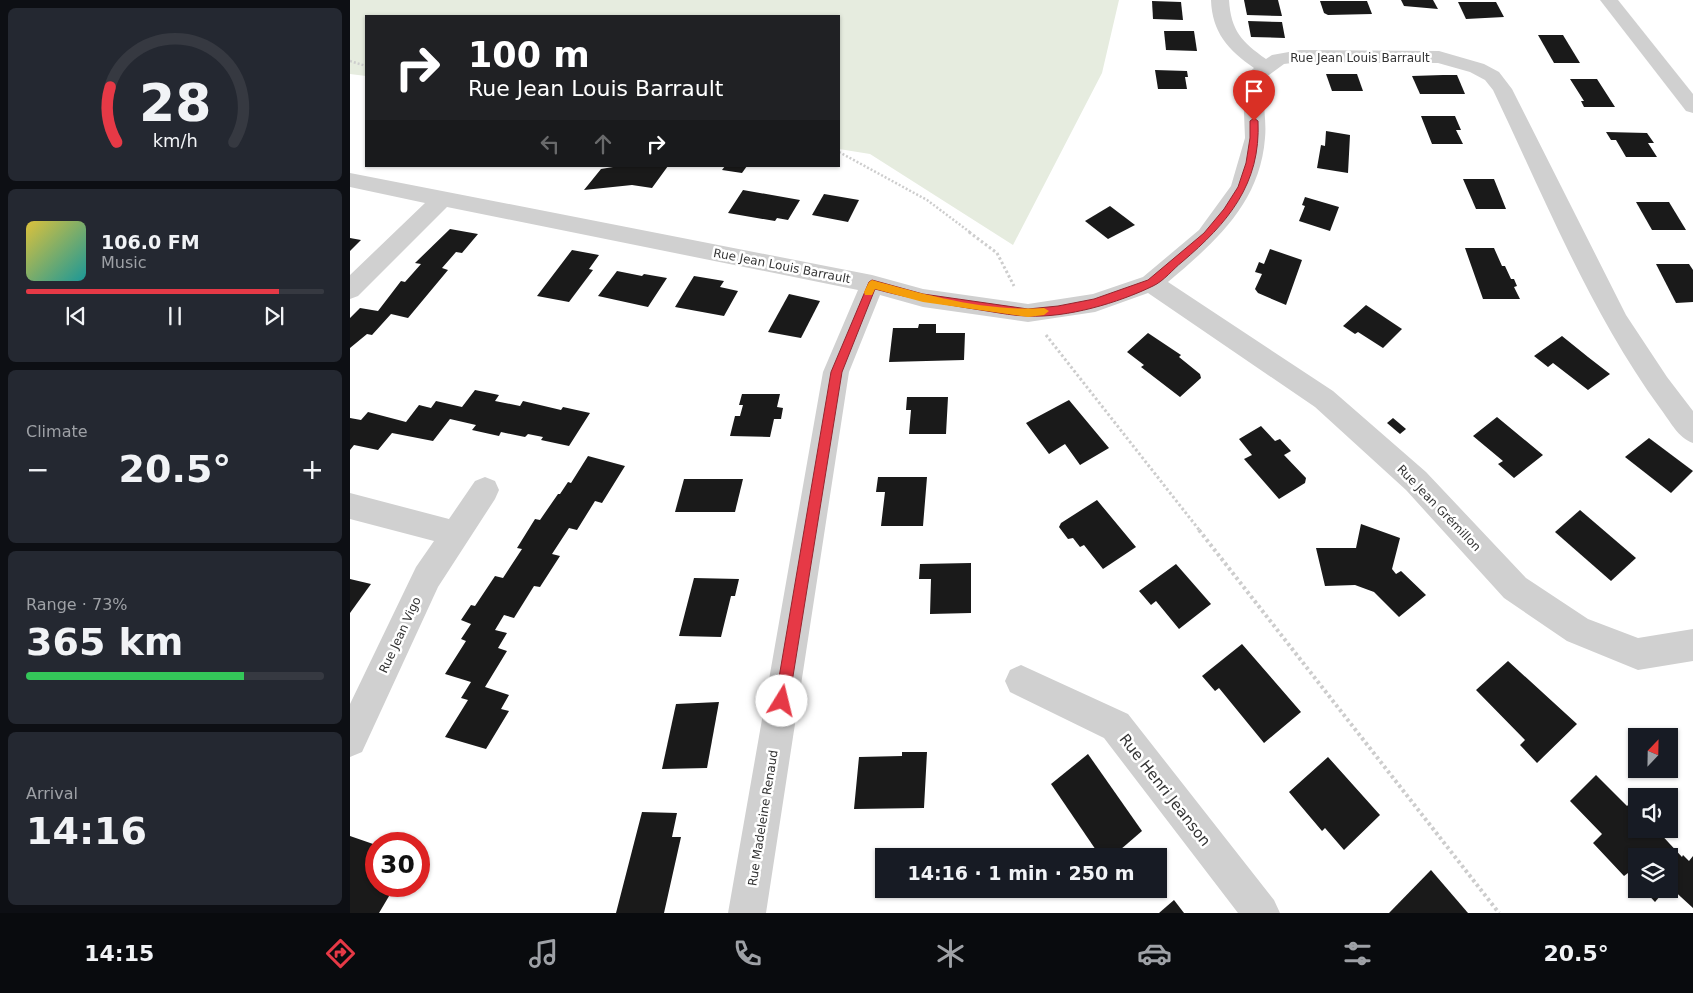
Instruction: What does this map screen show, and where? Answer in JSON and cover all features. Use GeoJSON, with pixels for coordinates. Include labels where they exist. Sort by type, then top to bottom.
{"type":"FeatureCollection","features":[{"type":"Feature","properties":{"kind":"street"},"geometry":{"type":"LineString","coordinates":[[1220,0],[1220,17],[1234,46],[1265,67]]}},
{"type":"Feature","properties":{"kind":"street"},"geometry":{"type":"LineString","coordinates":[[1609,0],[1693,106]]}},
{"type":"Feature","properties":{"kind":"street","name":"Rue Jean Louis Barrault"},"geometry":{"type":"LineString","coordinates":[[350,180],[872,284],[923,298],[1028,313],[1058,310],[1095,303],[1151,283],[1207,236],[1227,211],[1242,187],[1250,163],[1255,138],[1253,88],[1256,75],[1265,67],[1279,59],[1300,56],[1415,56],[1458,61],[1492,76],[1502,89],[1616,320],[1658,385],[1693,432]]}},
{"type":"Feature","properties":{"kind":"street"},"geometry":{"type":"LineString","coordinates":[[350,290],[442,199]]}},
{"type":"Feature","properties":{"kind":"street","name":"Rue Jean Grémillon"},"geometry":{"type":"LineString","coordinates":[[1151,283],[1324,399],[1416,481],[1515,588],[1578,630],[1638,654],[1693,646]]}},
{"type":"Feature","properties":{"kind":"street","name":"Rue Madeleine Renaud"},"geometry":{"type":"LineString","coordinates":[[747,913],[836,372],[872,284]]}},
{"type":"Feature","properties":{"kind":"street","name":"Rue Jean Vigo"},"geometry":{"type":"LineString","coordinates":[[350,740],[427,577],[484,490]]}},
{"type":"Feature","properties":{"kind":"street"},"geometry":{"type":"LineString","coordinates":[[350,506],[456,534]]}},
{"type":"Feature","properties":{"kind":"street","name":"Rue Henri Jeanson"},"geometry":{"type":"LineString","coordinates":[[1021,681],[1116,726],[1260,913]]}},
{"type":"Feature","properties":{"kind":"path"},"geometry":{"type":"LineString","coordinates":[[350,61],[365,66]]}},
{"type":"Feature","properties":{"kind":"path"},"geometry":{"type":"LineString","coordinates":[[840,153],[927,200],[997,252],[1028,313],[1499,913]]}},
{"type":"Feature","properties":{"kind":"shaded area"},"geometry":{"type":"Polygon","coordinates":[[[350,0],[1119,0],[1102,73],[1013,245],[870,154],[840,149],[840,15],[365,15],[365,76],[350,74],[350,0]]]}},
{"type":"Feature","properties":{"kind":"building"},"geometry":{"type":"Polygon","coordinates":[[[1244,0],[1278,0],[1282,16],[1247,15],[1244,0]]]}},
{"type":"Feature","properties":{"kind":"building"},"geometry":{"type":"Polygon","coordinates":[[[1401,0],[1433,0],[1438,9],[1404,6],[1401,0]]]}},
{"type":"Feature","properties":{"kind":"building"},"geometry":{"type":"Polygon","coordinates":[[[1152,1],[1181,2],[1183,20],[1153,19],[1152,1]]]}},
{"type":"Feature","properties":{"kind":"building"},"geometry":{"type":"Polygon","coordinates":[[[1320,1],[1367,1],[1372,14],[1328,15],[1324,13],[1320,1]]]}},
{"type":"Feature","properties":{"kind":"building"},"geometry":{"type":"Polygon","coordinates":[[[1458,2],[1496,2],[1504,17],[1466,19],[1458,2]]]}},
{"type":"Feature","properties":{"kind":"building"},"geometry":{"type":"Polygon","coordinates":[[[1248,21],[1282,22],[1285,38],[1251,37],[1248,21]]]}},
{"type":"Feature","properties":{"kind":"building"},"geometry":{"type":"Polygon","coordinates":[[[1164,31],[1194,31],[1197,51],[1166,50],[1164,31]]]}},
{"type":"Feature","properties":{"kind":"building"},"geometry":{"type":"Polygon","coordinates":[[[1538,35],[1563,35],[1580,63],[1554,63],[1538,35]]]}},
{"type":"Feature","properties":{"kind":"building"},"geometry":{"type":"Polygon","coordinates":[[[1155,70],[1187,71],[1188,77],[1185,77],[1187,89],[1158,89],[1155,70]]]}},
{"type":"Feature","properties":{"kind":"building"},"geometry":{"type":"Polygon","coordinates":[[[1326,74],[1357,74],[1363,91],[1332,91],[1326,74]]]}},
{"type":"Feature","properties":{"kind":"building"},"geometry":{"type":"Polygon","coordinates":[[[1457,75],[1465,94],[1420,94],[1412,76],[1457,75]]]}},
{"type":"Feature","properties":{"kind":"building"},"geometry":{"type":"Polygon","coordinates":[[[1570,79],[1597,79],[1615,107],[1584,107],[1581,101],[1584,101],[1570,79]]]}},
{"type":"Feature","properties":{"kind":"building"},"geometry":{"type":"Polygon","coordinates":[[[1421,116],[1455,116],[1461,130],[1456,130],[1463,144],[1432,144],[1421,116]]]}},
{"type":"Feature","properties":{"kind":"building"},"geometry":{"type":"Polygon","coordinates":[[[1326,131],[1350,135],[1348,173],[1317,168],[1321,145],[1325,146],[1326,131]]]}},
{"type":"Feature","properties":{"kind":"building"},"geometry":{"type":"Polygon","coordinates":[[[1606,132],[1647,133],[1654,143],[1648,143],[1657,157],[1626,157],[1616,140],[1611,140],[1606,132]]]}},
{"type":"Feature","properties":{"kind":"building"},"geometry":{"type":"Polygon","coordinates":[[[613,167],[667,167],[652,188],[632,185],[584,190],[601,169],[613,167]]]}},
{"type":"Feature","properties":{"kind":"building"},"geometry":{"type":"Polygon","coordinates":[[[724,167],[746,167],[742,173],[722,170],[724,167]]]}},
{"type":"Feature","properties":{"kind":"building"},"geometry":{"type":"Polygon","coordinates":[[[1463,179],[1494,179],[1506,209],[1476,209],[1463,179]]]}},
{"type":"Feature","properties":{"kind":"building"},"geometry":{"type":"Polygon","coordinates":[[[743,190],[800,200],[788,220],[777,218],[775,221],[728,213],[743,190]]]}},
{"type":"Feature","properties":{"kind":"building"},"geometry":{"type":"Polygon","coordinates":[[[824,194],[859,200],[848,222],[812,215],[824,194]]]}},
{"type":"Feature","properties":{"kind":"building"},"geometry":{"type":"Polygon","coordinates":[[[1305,197],[1339,207],[1330,231],[1299,221],[1305,206],[1302,205],[1305,197]]]}},
{"type":"Feature","properties":{"kind":"building"},"geometry":{"type":"Polygon","coordinates":[[[1636,202],[1669,202],[1686,230],[1652,230],[1636,202]]]}},
{"type":"Feature","properties":{"kind":"building"},"geometry":{"type":"Polygon","coordinates":[[[1110,206],[1135,225],[1108,239],[1085,221],[1110,206]]]}},
{"type":"Feature","properties":{"kind":"building"},"geometry":{"type":"Polygon","coordinates":[[[450,229],[478,234],[462,253],[456,252],[442,268],[448,270],[408,318],[391,314],[372,335],[367,334],[350,348],[350,318],[360,308],[378,311],[401,281],[405,282],[421,264],[415,263],[450,229]]]}},
{"type":"Feature","properties":{"kind":"building"},"geometry":{"type":"Polygon","coordinates":[[[350,238],[361,240],[350,251],[350,238]]]}},
{"type":"Feature","properties":{"kind":"building"},"geometry":{"type":"Polygon","coordinates":[[[1465,248],[1494,248],[1502,266],[1505,266],[1511,279],[1514,279],[1517,286],[1514,287],[1520,299],[1483,299],[1465,248]]]}},
{"type":"Feature","properties":{"kind":"building"},"geometry":{"type":"Polygon","coordinates":[[[1270,249],[1302,260],[1286,305],[1258,293],[1255,289],[1262,274],[1255,272],[1259,262],[1264,264],[1270,249]]]}},
{"type":"Feature","properties":{"kind":"building"},"geometry":{"type":"Polygon","coordinates":[[[572,250],[599,255],[589,269],[593,270],[569,302],[537,296],[572,250]]]}},
{"type":"Feature","properties":{"kind":"building"},"geometry":{"type":"Polygon","coordinates":[[[1656,264],[1689,264],[1693,270],[1693,302],[1676,303],[1656,264]]]}},
{"type":"Feature","properties":{"kind":"building"},"geometry":{"type":"Polygon","coordinates":[[[617,271],[667,278],[648,307],[598,296],[617,271]]]}},
{"type":"Feature","properties":{"kind":"building"},"geometry":{"type":"Polygon","coordinates":[[[694,276],[724,281],[720,287],[738,291],[724,316],[675,307],[694,276]]]}},
{"type":"Feature","properties":{"kind":"building"},"geometry":{"type":"Polygon","coordinates":[[[789,294],[820,301],[801,338],[768,332],[789,294]]]}},
{"type":"Feature","properties":{"kind":"building"},"geometry":{"type":"Polygon","coordinates":[[[1366,305],[1402,329],[1383,348],[1358,332],[1355,334],[1343,326],[1366,305]]]}},
{"type":"Feature","properties":{"kind":"building"},"geometry":{"type":"Polygon","coordinates":[[[919,324],[936,324],[936,333],[965,333],[964,360],[889,362],[893,328],[918,328],[919,324]]]}},
{"type":"Feature","properties":{"kind":"building"},"geometry":{"type":"Polygon","coordinates":[[[1148,333],[1181,355],[1179,357],[1200,374],[1201,378],[1180,397],[1141,367],[1144,365],[1127,352],[1148,333]]]}},
{"type":"Feature","properties":{"kind":"building"},"geometry":{"type":"Polygon","coordinates":[[[1562,336],[1610,374],[1588,390],[1553,363],[1548,367],[1534,356],[1562,336]]]}},
{"type":"Feature","properties":{"kind":"building"},"geometry":{"type":"Polygon","coordinates":[[[475,390],[499,395],[495,401],[520,406],[523,401],[561,410],[563,407],[590,413],[569,446],[541,440],[543,437],[528,434],[525,437],[501,432],[499,436],[472,430],[476,425],[450,419],[433,441],[392,433],[378,450],[354,445],[350,450],[350,418],[361,420],[368,412],[406,422],[419,405],[431,408],[436,401],[462,407],[475,390]]]}},
{"type":"Feature","properties":{"kind":"building"},"geometry":{"type":"Polygon","coordinates":[[[742,394],[780,394],[777,407],[783,408],[781,419],[774,419],[770,437],[730,436],[735,416],[740,416],[743,405],[739,405],[742,394]]]}},
{"type":"Feature","properties":{"kind":"building"},"geometry":{"type":"Polygon","coordinates":[[[907,397],[948,397],[946,434],[909,434],[911,410],[906,410],[907,397]]]}},
{"type":"Feature","properties":{"kind":"building"},"geometry":{"type":"Polygon","coordinates":[[[1069,400],[1109,448],[1080,465],[1065,444],[1049,454],[1026,423],[1069,400]]]}},
{"type":"Feature","properties":{"kind":"building"},"geometry":{"type":"Polygon","coordinates":[[[1497,417],[1543,455],[1514,478],[1498,464],[1503,461],[1473,436],[1497,417]]]}},
{"type":"Feature","properties":{"kind":"building"},"geometry":{"type":"Polygon","coordinates":[[[1393,418],[1406,429],[1400,434],[1387,423],[1393,418]]]}},
{"type":"Feature","properties":{"kind":"building"},"geometry":{"type":"Polygon","coordinates":[[[1261,426],[1275,441],[1280,439],[1291,451],[1284,455],[1306,478],[1305,483],[1279,499],[1244,459],[1252,455],[1239,439],[1261,426]]]}},
{"type":"Feature","properties":{"kind":"building"},"geometry":{"type":"Polygon","coordinates":[[[1649,438],[1693,471],[1671,493],[1625,457],[1649,438]]]}},
{"type":"Feature","properties":{"kind":"building"},"geometry":{"type":"Polygon","coordinates":[[[588,456],[625,466],[602,503],[595,501],[577,530],[569,528],[552,554],[560,556],[540,587],[534,586],[514,618],[504,615],[495,630],[507,633],[498,648],[507,651],[485,687],[509,695],[501,709],[509,711],[486,749],[445,737],[468,700],[461,698],[471,682],[445,674],[466,641],[461,639],[471,624],[461,620],[471,605],[475,606],[495,576],[503,578],[522,549],[517,548],[535,519],[540,520],[568,482],[571,483],[588,456]]]}},
{"type":"Feature","properties":{"kind":"building"},"geometry":{"type":"Polygon","coordinates":[[[878,477],[927,477],[923,526],[881,526],[885,492],[876,492],[878,477]]]}},
{"type":"Feature","properties":{"kind":"building"},"geometry":{"type":"Polygon","coordinates":[[[684,479],[743,479],[735,512],[675,512],[684,479]]]}},
{"type":"Feature","properties":{"kind":"building"},"geometry":{"type":"Polygon","coordinates":[[[1097,500],[1136,547],[1103,569],[1084,545],[1080,547],[1073,538],[1068,539],[1059,527],[1061,523],[1097,500]]]}},
{"type":"Feature","properties":{"kind":"building"},"geometry":{"type":"Polygon","coordinates":[[[1580,510],[1636,558],[1611,581],[1555,532],[1580,510]]]}},
{"type":"Feature","properties":{"kind":"building"},"geometry":{"type":"Polygon","coordinates":[[[1361,524],[1400,538],[1392,569],[1396,574],[1401,571],[1426,595],[1399,617],[1374,592],[1355,585],[1325,586],[1316,548],[1356,548],[1361,524]]]}},
{"type":"Feature","properties":{"kind":"building"},"geometry":{"type":"Polygon","coordinates":[[[971,563],[971,613],[930,614],[931,579],[919,579],[920,564],[971,563]]]}},
{"type":"Feature","properties":{"kind":"building"},"geometry":{"type":"Polygon","coordinates":[[[1176,564],[1211,604],[1179,629],[1156,601],[1151,605],[1139,591],[1176,564]]]}},
{"type":"Feature","properties":{"kind":"building"},"geometry":{"type":"Polygon","coordinates":[[[694,578],[739,579],[735,596],[731,596],[721,637],[679,636],[694,578]]]}},
{"type":"Feature","properties":{"kind":"building"},"geometry":{"type":"Polygon","coordinates":[[[350,579],[371,584],[350,613],[350,579]]]}},
{"type":"Feature","properties":{"kind":"building"},"geometry":{"type":"Polygon","coordinates":[[[1242,644],[1301,712],[1264,743],[1219,688],[1215,691],[1202,676],[1242,644]]]}},
{"type":"Feature","properties":{"kind":"building"},"geometry":{"type":"Polygon","coordinates":[[[1508,661],[1577,724],[1537,763],[1520,745],[1525,740],[1476,690],[1508,661]]]}},
{"type":"Feature","properties":{"kind":"building"},"geometry":{"type":"Polygon","coordinates":[[[719,702],[707,768],[662,769],[676,704],[719,702]]]}},
{"type":"Feature","properties":{"kind":"building"},"geometry":{"type":"Polygon","coordinates":[[[902,752],[927,752],[924,808],[854,809],[859,757],[902,756],[902,752]]]}},
{"type":"Feature","properties":{"kind":"building"},"geometry":{"type":"Polygon","coordinates":[[[1088,754],[1142,831],[1122,848],[1095,848],[1051,784],[1088,754]]]}},
{"type":"Feature","properties":{"kind":"building"},"geometry":{"type":"Polygon","coordinates":[[[1328,757],[1380,815],[1344,850],[1325,828],[1322,831],[1289,792],[1328,757]]]}},
{"type":"Feature","properties":{"kind":"building"},"geometry":{"type":"Polygon","coordinates":[[[1596,775],[1628,805],[1628,838],[1664,838],[1674,848],[1628,848],[1628,873],[1624,876],[1593,843],[1602,834],[1570,801],[1596,775]]]}},
{"type":"Feature","properties":{"kind":"building"},"geometry":{"type":"Polygon","coordinates":[[[642,812],[677,813],[672,837],[681,837],[664,913],[616,913],[642,812]]]}},
{"type":"Feature","properties":{"kind":"building"},"geometry":{"type":"Polygon","coordinates":[[[350,836],[365,841],[365,897],[388,897],[379,913],[350,913],[350,836]]]}},
{"type":"Feature","properties":{"kind":"building"},"geometry":{"type":"Polygon","coordinates":[[[1678,853],[1689,861],[1693,856],[1693,908],[1678,894],[1678,853]]]}},
{"type":"Feature","properties":{"kind":"building"},"geometry":{"type":"Polygon","coordinates":[[[1431,870],[1468,913],[1389,913],[1431,870]]]}},
{"type":"Feature","properties":{"kind":"building"},"geometry":{"type":"Polygon","coordinates":[[[1174,900],[1184,913],[1159,913],[1174,900]]]}},
{"type":"Feature","properties":{"kind":"slow traffic"},"geometry":{"type":"LineString","coordinates":[[869,292],[872,284],[923,298],[977,307],[1028,313],[1044,311]]}},
{"type":"Feature","properties":{"kind":"route"},"geometry":{"type":"LineString","coordinates":[[782,701],[836,372],[872,284],[923,298],[1028,313],[1095,303],[1151,283],[1207,236],[1227,211],[1242,187],[1250,163],[1255,138],[1254,121]]}}]}
